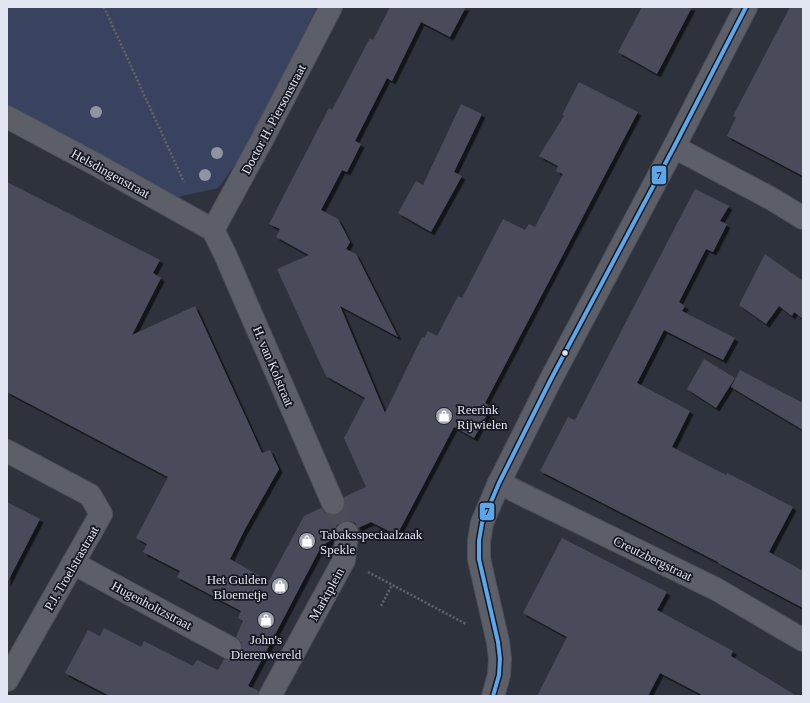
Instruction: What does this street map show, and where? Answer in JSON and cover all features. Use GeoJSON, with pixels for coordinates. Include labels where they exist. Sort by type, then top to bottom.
{"type":"FeatureCollection","features":[{"type":"Feature","properties":{"kind":"street","name":"Doctor H. Piersonstraat"},"geometry":{"type":"LineString","coordinates":[[213,230],[331,7]]}},
{"type":"Feature","properties":{"kind":"street"},"geometry":{"type":"LineString","coordinates":[[494,696],[499,675],[500,659],[498,642],[479,559],[479,541],[482,523],[499,483],[551,379],[674,147],[746,7]]}},
{"type":"Feature","properties":{"kind":"street","name":"Helsdingenstraat"},"geometry":{"type":"LineString","coordinates":[[7,118],[97,165],[213,230]]}},
{"type":"Feature","properties":{"kind":"street"},"geometry":{"type":"LineString","coordinates":[[674,147],[772,199],[803,218]]}},
{"type":"Feature","properties":{"kind":"street","name":"H. van Kolstraat"},"geometry":{"type":"LineString","coordinates":[[213,230],[225,254],[333,503]]}},
{"type":"Feature","properties":{"kind":"street","name":"P.J. Troelstrastraat"},"geometry":{"type":"LineString","coordinates":[[7,451],[90,494],[101,514],[7,680]]}},
{"type":"Feature","properties":{"kind":"street","name":"Creutzbergstraat"},"geometry":{"type":"LineString","coordinates":[[499,483],[716,590],[803,640]]}},
{"type":"Feature","properties":{"kind":"street"},"geometry":{"type":"LineString","coordinates":[[344,560],[347,533]]}},
{"type":"Feature","properties":{"kind":"street","name":"Marktplein"},"geometry":{"type":"LineString","coordinates":[[270,696],[344,560]]}},
{"type":"Feature","properties":{"kind":"street","name":"Hugenholtzstraat"},"geometry":{"type":"LineString","coordinates":[[73,563],[230,648]]}},
{"type":"Feature","properties":{"kind":"path"},"geometry":{"type":"LineString","coordinates":[[104,7],[187,188]]}},
{"type":"Feature","properties":{"kind":"path","name":"Marktplein"},"geometry":{"type":"LineString","coordinates":[[344,560],[498,642]]}},
{"type":"Feature","properties":{"kind":"path"},"geometry":{"type":"LineString","coordinates":[[381,606],[392,585]]}},
{"type":"Feature","properties":{"kind":"shaded area"},"geometry":{"type":"Polygon","coordinates":[[[7,7],[317,7],[243,154],[218,188],[178,197],[7,106],[7,7]]]}},
{"type":"Feature","properties":{"kind":"building"},"geometry":{"type":"Polygon","coordinates":[[[390,7],[466,7],[450,37],[421,22],[392,81],[387,78],[355,141],[361,144],[347,172],[342,170],[321,210],[338,219],[350,242],[346,249],[356,254],[398,337],[340,306],[385,413],[422,337],[424,338],[428,331],[437,336],[458,296],[462,298],[503,219],[525,230],[529,224],[535,227],[563,174],[556,171],[558,166],[539,156],[564,116],[562,115],[579,82],[638,112],[485,403],[491,407],[474,438],[454,427],[397,535],[371,522],[358,528],[355,523],[349,521],[342,521],[337,525],[334,539],[322,545],[248,686],[259,691],[258,696],[110,696],[65,673],[88,630],[100,636],[104,628],[141,647],[144,641],[193,666],[197,660],[218,670],[224,659],[236,659],[241,654],[241,642],[236,637],[243,621],[238,618],[241,611],[177,577],[180,571],[143,552],[147,544],[136,538],[168,477],[7,392],[7,182],[160,260],[153,273],[161,278],[132,335],[195,306],[262,453],[270,450],[279,469],[230,559],[269,581],[304,516],[321,508],[325,513],[331,515],[338,514],[343,511],[345,505],[344,497],[366,487],[344,438],[365,398],[326,376],[277,269],[309,255],[276,237],[280,229],[269,224],[329,108],[332,110],[370,38],[373,40],[390,7]]]}},
{"type":"Feature","properties":{"kind":"building"},"geometry":{"type":"Polygon","coordinates":[[[642,7],[692,7],[657,74],[618,52],[642,7]]]}},
{"type":"Feature","properties":{"kind":"building"},"geometry":{"type":"Polygon","coordinates":[[[790,7],[803,7],[803,176],[727,136],[736,117],[733,116],[790,7]]]}},
{"type":"Feature","properties":{"kind":"building"},"geometry":{"type":"Polygon","coordinates":[[[461,104],[482,114],[454,172],[462,176],[431,232],[398,213],[416,181],[423,185],[461,104]]]}},
{"type":"Feature","properties":{"kind":"building"},"geometry":{"type":"Polygon","coordinates":[[[695,189],[729,206],[720,221],[727,224],[713,252],[706,249],[679,302],[685,306],[682,311],[735,338],[723,360],[664,330],[637,383],[690,411],[672,447],[793,507],[769,552],[803,571],[803,608],[718,562],[540,471],[568,417],[575,420],[695,189]]]}},
{"type":"Feature","properties":{"kind":"building"},"geometry":{"type":"Polygon","coordinates":[[[765,254],[803,281],[803,319],[794,312],[792,316],[779,306],[766,324],[739,305],[765,254]]]}},
{"type":"Feature","properties":{"kind":"building"},"geometry":{"type":"Polygon","coordinates":[[[704,359],[735,378],[716,408],[687,389],[704,359]]]}},
{"type":"Feature","properties":{"kind":"building"},"geometry":{"type":"Polygon","coordinates":[[[740,370],[803,403],[803,430],[731,387],[740,370]]]}},
{"type":"Feature","properties":{"kind":"building"},"geometry":{"type":"Polygon","coordinates":[[[7,502],[40,519],[7,583],[7,502]]]}},
{"type":"Feature","properties":{"kind":"building"},"geometry":{"type":"Polygon","coordinates":[[[562,538],[667,592],[657,610],[733,651],[731,656],[797,696],[704,696],[660,673],[648,696],[537,696],[567,637],[523,613],[562,538]]]}},
{"type":"Feature","properties":{"kind":"tunnel"},"geometry":{"type":"LineString","coordinates":[[333,503],[347,533]]}},
{"type":"Feature","properties":{"kind":"transit line","name":"7"},"geometry":{"type":"LineString","coordinates":[[493,696],[499,675],[500,659],[498,642],[479,559],[479,541],[482,523],[499,483],[551,379],[674,147],[746,7]]}},
{"type":"Feature","properties":{"kind":"place","name":"Reerink Rijwielen"},"geometry":{"type":"Point","coordinates":[444,416]}},
{"type":"Feature","properties":{"kind":"place","name":"Tabaksspeciaalzaak Spekle"},"geometry":{"type":"Point","coordinates":[307,541]}},
{"type":"Feature","properties":{"kind":"place","name":"Het Gulden Bloemetje"},"geometry":{"type":"Point","coordinates":[280,586]}},
{"type":"Feature","properties":{"kind":"place","name":"John's Dierenwereld"},"geometry":{"type":"Point","coordinates":[266,620]}}]}
